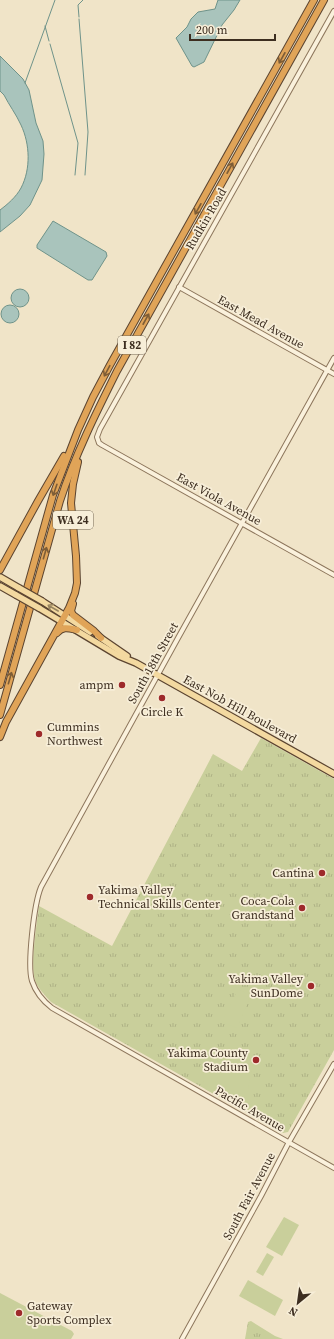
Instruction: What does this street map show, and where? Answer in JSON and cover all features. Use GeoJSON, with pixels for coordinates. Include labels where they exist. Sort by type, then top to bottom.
{"type":"FeatureCollection","features":[{"type":"Feature","properties":{"kind":"highway","name":"I 82"},"geometry":{"type":"LineString","coordinates":[[0,685],[53,495],[78,430],[93,397],[314,0]]}},
{"type":"Feature","properties":{"kind":"highway","name":"I 82"},"geometry":{"type":"LineString","coordinates":[[0,716],[63,491],[89,426],[117,371],[324,0]]}},
{"type":"Feature","properties":{"kind":"highway","name":"WA 24"},"geometry":{"type":"LineString","coordinates":[[0,736],[6,722],[62,621],[75,593],[78,573],[71,494],[76,467],[92,426],[117,371]]}},
{"type":"Feature","properties":{"kind":"highway"},"geometry":{"type":"LineString","coordinates":[[0,570],[78,430]]}},
{"type":"Feature","properties":{"kind":"highway"},"geometry":{"type":"LineString","coordinates":[[0,559],[10,553]]}},
{"type":"Feature","properties":{"kind":"highway"},"geometry":{"type":"LineString","coordinates":[[75,593],[71,611],[73,615],[101,638]]}},
{"type":"Feature","properties":{"kind":"highway"},"geometry":{"type":"LineString","coordinates":[[54,635],[64,628],[77,630]]}},
{"type":"Feature","properties":{"kind":"main road","name":"East Nob Hill Boulevard"},"geometry":{"type":"LineString","coordinates":[[0,577],[65,615],[136,663]]}},
{"type":"Feature","properties":{"kind":"main road","name":"East Nob Hill Boulevard"},"geometry":{"type":"LineString","coordinates":[[0,586],[62,621],[119,656],[158,675],[334,774]]}},
{"type":"Feature","properties":{"kind":"street","name":"Rudkin Road"},"geometry":{"type":"LineString","coordinates":[[97,437],[100,429],[179,287],[334,11]]}},
{"type":"Feature","properties":{"kind":"street","name":"East Mead Avenue"},"geometry":{"type":"LineString","coordinates":[[179,287],[334,374]]}},
{"type":"Feature","properties":{"kind":"street","name":"South 18th Street"},"geometry":{"type":"LineString","coordinates":[[35,989],[31,980],[30,967],[35,907],[40,891],[334,358]]}},
{"type":"Feature","properties":{"kind":"street","name":"East Viola Avenue"},"geometry":{"type":"LineString","coordinates":[[97,437],[99,443],[102,445],[334,575]]}},
{"type":"Feature","properties":{"kind":"street","name":"Pacific Avenue"},"geometry":{"type":"LineString","coordinates":[[35,989],[42,999],[52,1008],[334,1168]]}},
{"type":"Feature","properties":{"kind":"street","name":"South Fair Avenue"},"geometry":{"type":"LineString","coordinates":[[182,1339],[289,1142],[334,1064]]}},
{"type":"Feature","properties":{"kind":"green space"},"geometry":{"type":"Polygon","coordinates":[[[261,738],[334,779],[334,1050],[288,1132],[283,1133],[51,1002],[42,992],[35,980],[33,965],[39,906],[112,946],[213,754],[242,771],[261,738]]]}},
{"type":"Feature","properties":{"kind":"green space"},"geometry":{"type":"Polygon","coordinates":[[[238,991],[246,993],[249,1000],[237,1028],[222,1022],[238,991]]]}},
{"type":"Feature","properties":{"kind":"green space"},"geometry":{"type":"Polygon","coordinates":[[[249,1051],[254,1056],[248,1091],[243,1101],[231,1103],[205,1089],[203,1078],[204,1060],[214,1055],[249,1051]]]}},
{"type":"Feature","properties":{"kind":"green space"},"geometry":{"type":"Polygon","coordinates":[[[284,1217],[299,1225],[282,1256],[266,1247],[284,1217]]]}},
{"type":"Feature","properties":{"kind":"green space"},"geometry":{"type":"Polygon","coordinates":[[[267,1253],[274,1257],[263,1276],[256,1272],[267,1253]]]}},
{"type":"Feature","properties":{"kind":"green space"},"geometry":{"type":"Polygon","coordinates":[[[248,1280],[283,1300],[275,1316],[239,1296],[248,1280]]]}},
{"type":"Feature","properties":{"kind":"green space","name":"Gateway Sports Complex"},"geometry":{"type":"Polygon","coordinates":[[[0,1293],[72,1331],[74,1334],[71,1339],[0,1339],[0,1293]]]}},
{"type":"Feature","properties":{"kind":"green space"},"geometry":{"type":"Polygon","coordinates":[[[251,1321],[275,1336],[283,1339],[245,1339],[248,1322],[251,1321]]]}},
{"type":"Feature","properties":{"kind":"water"},"geometry":{"type":"Polygon","coordinates":[[[218,0],[240,0],[222,25],[204,62],[194,67],[176,38],[187,27],[191,19],[198,12],[215,9],[218,0]]]}},
{"type":"Feature","properties":{"kind":"water"},"geometry":{"type":"Polygon","coordinates":[[[0,56],[23,79],[29,90],[36,123],[43,141],[44,154],[42,180],[30,205],[20,216],[0,232],[0,210],[12,200],[21,188],[28,165],[28,148],[21,125],[4,95],[0,91],[0,56]]]}},
{"type":"Feature","properties":{"kind":"water"},"geometry":{"type":"Polygon","coordinates":[[[53,221],[106,252],[107,256],[92,280],[88,280],[37,248],[37,245],[53,221]]]}},
{"type":"Feature","properties":{"kind":"water"},"geometry":{"type":"Polygon","coordinates":[[[20,289],[26,292],[29,298],[26,304],[20,307],[14,304],[11,298],[14,292],[20,289]]]}},
{"type":"Feature","properties":{"kind":"water"},"geometry":{"type":"Polygon","coordinates":[[[10,305],[16,308],[19,314],[16,320],[10,323],[4,320],[1,314],[4,308],[10,305]]]}},
{"type":"Feature","properties":{"kind":"waterway"},"geometry":{"type":"LineString","coordinates":[[25,83],[55,0]]}},
{"type":"Feature","properties":{"kind":"waterway"},"geometry":{"type":"LineString","coordinates":[[79,17],[78,5],[83,0]]}},
{"type":"Feature","properties":{"kind":"waterway"},"geometry":{"type":"LineString","coordinates":[[79,19],[88,132],[85,175]]}},
{"type":"Feature","properties":{"kind":"waterway"},"geometry":{"type":"LineString","coordinates":[[45,26],[49,41]]}},
{"type":"Feature","properties":{"kind":"waterway"},"geometry":{"type":"LineString","coordinates":[[50,44],[78,143],[75,175]]}},
{"type":"Feature","properties":{"kind":"place","name":"ampm"},"geometry":{"type":"Point","coordinates":[122,685]}},
{"type":"Feature","properties":{"kind":"place","name":"Circle K"},"geometry":{"type":"Point","coordinates":[162,698]}},
{"type":"Feature","properties":{"kind":"place","name":"Cummins Northwest"},"geometry":{"type":"Point","coordinates":[39,734]}},
{"type":"Feature","properties":{"kind":"place","name":"Cantina"},"geometry":{"type":"Point","coordinates":[322,873]}},
{"type":"Feature","properties":{"kind":"place","name":"Yakima Valley Technical Skills Center"},"geometry":{"type":"Point","coordinates":[90,897]}},
{"type":"Feature","properties":{"kind":"place","name":"Coca-Cola Grandstand"},"geometry":{"type":"Point","coordinates":[302,908]}},
{"type":"Feature","properties":{"kind":"place","name":"Yakima Valley SunDome"},"geometry":{"type":"Point","coordinates":[311,986]}},
{"type":"Feature","properties":{"kind":"place","name":"Yakima County Stadium"},"geometry":{"type":"Point","coordinates":[256,1060]}},
{"type":"Feature","properties":{"kind":"place","name":"Gateway Sports Complex"},"geometry":{"type":"Point","coordinates":[19,1313]}}]}
